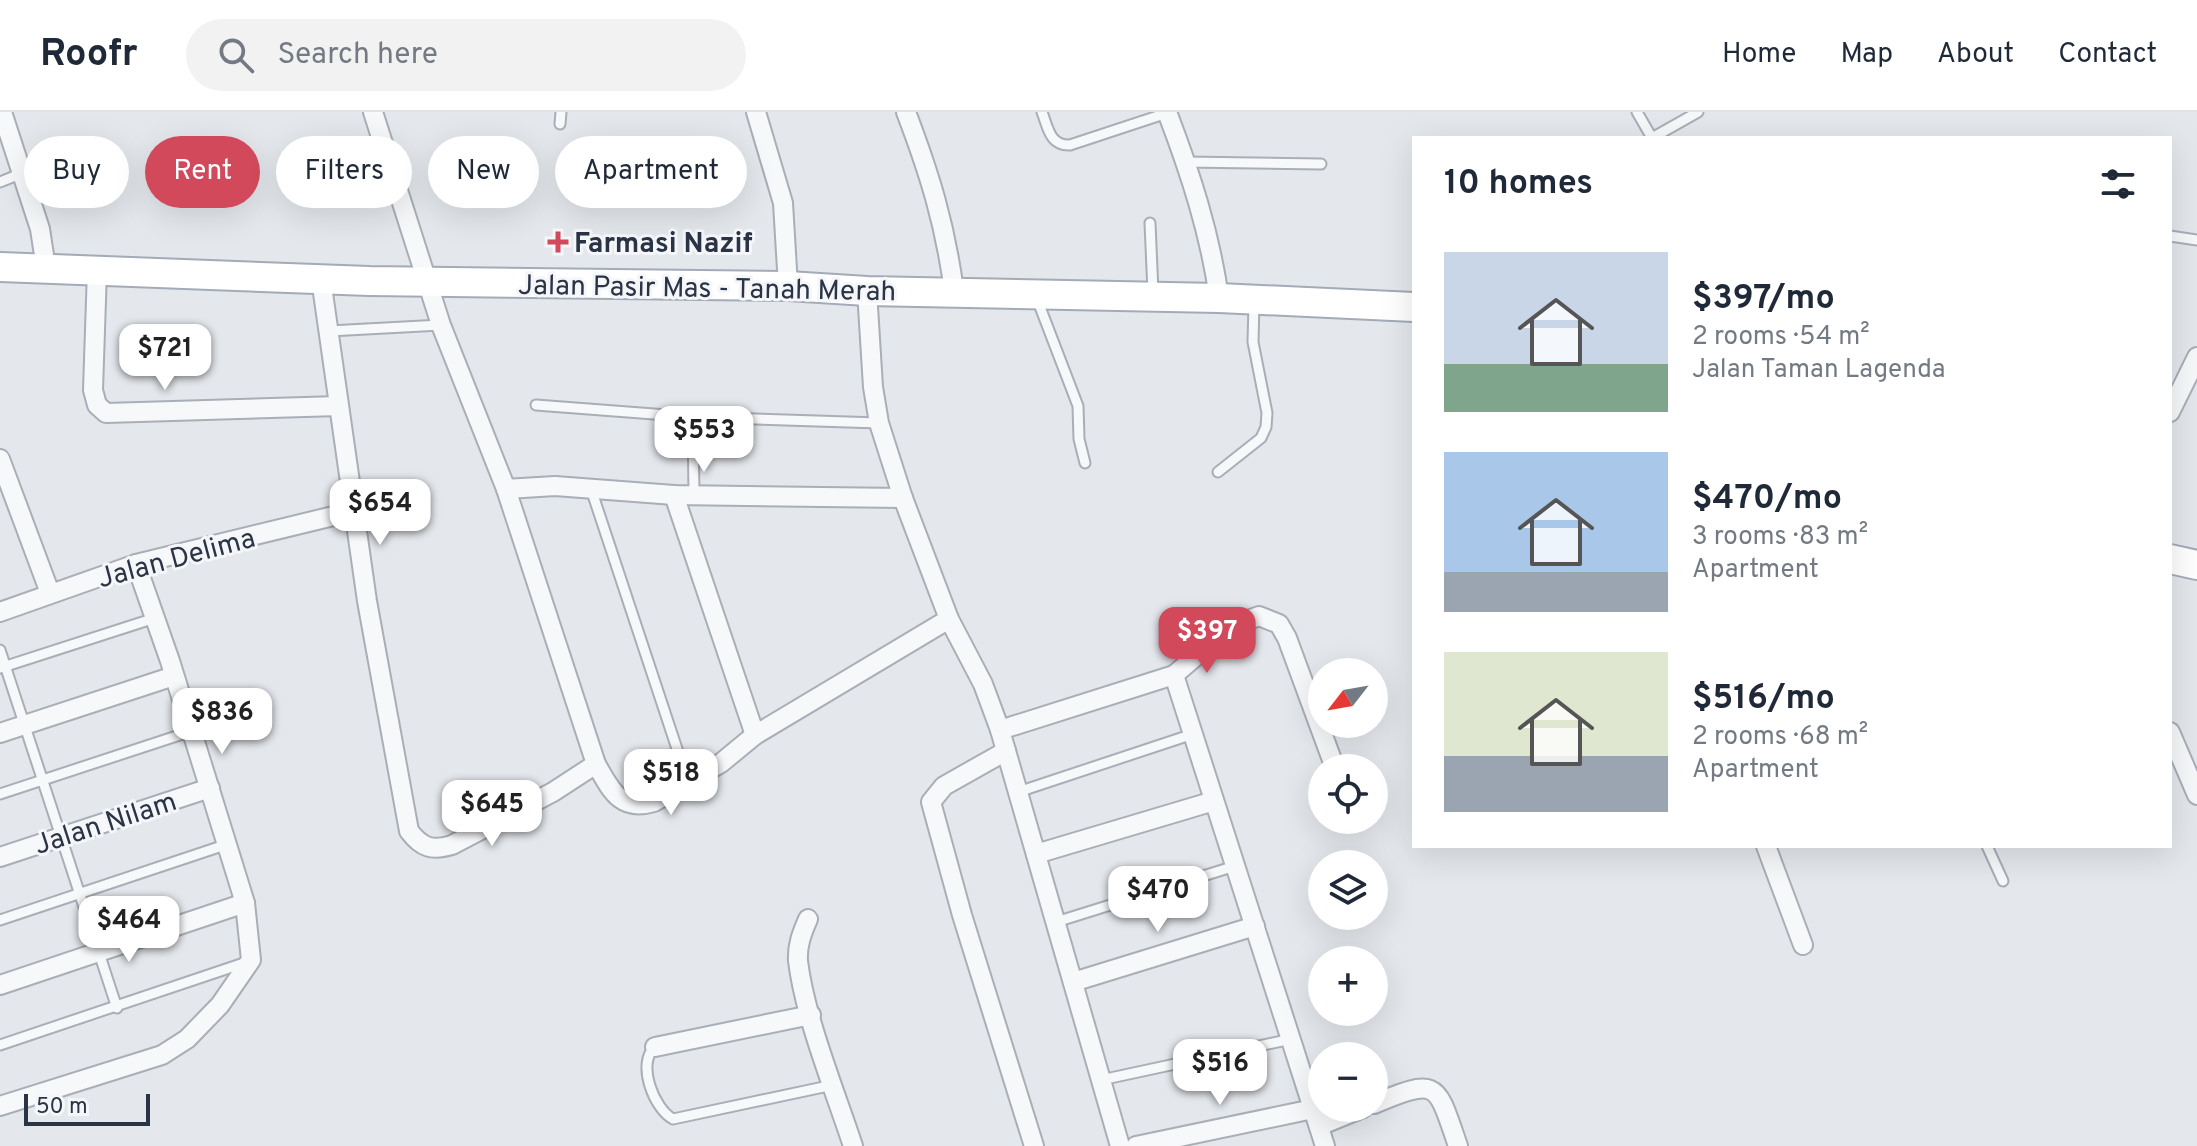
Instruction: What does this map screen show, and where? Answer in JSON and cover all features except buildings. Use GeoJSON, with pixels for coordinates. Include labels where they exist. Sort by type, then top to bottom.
{"type":"FeatureCollection","features":[{"type":"Feature","properties":{"kind":"main road","name":"Jalan Pasir Mas - Tanah Merah"},"geometry":{"type":"LineString","coordinates":[[0,267],[429,282],[788,286],[867,291],[1153,296],[1412,307]]}},
{"type":"Feature","properties":{"kind":"main road"},"geometry":{"type":"LineString","coordinates":[[2172,559],[2197,565]]}},
{"type":"Feature","properties":{"kind":"street"},"geometry":{"type":"LineString","coordinates":[[2,112],[40,229],[46,268]]}},
{"type":"Feature","properties":{"kind":"street"},"geometry":{"type":"LineString","coordinates":[[373,112],[441,325],[506,489],[596,764],[621,800],[633,805],[654,802],[721,763],[755,735],[949,619]]}},
{"type":"Feature","properties":{"kind":"street"},"geometry":{"type":"LineString","coordinates":[[756,112],[783,203],[788,286]]}},
{"type":"Feature","properties":{"kind":"street"},"geometry":{"type":"LineString","coordinates":[[906,112],[946,234],[954,291]]}},
{"type":"Feature","properties":{"kind":"street"},"geometry":{"type":"LineString","coordinates":[[1167,113],[1186,162],[1213,255],[1219,298]]}},
{"type":"Feature","properties":{"kind":"street"},"geometry":{"type":"LineString","coordinates":[[97,270],[93,390],[97,405],[106,413],[339,406]]}},
{"type":"Feature","properties":{"kind":"street"},"geometry":{"type":"LineString","coordinates":[[321,279],[367,601],[405,819],[415,839],[424,847],[436,850],[452,845],[553,792],[596,764]]}},
{"type":"Feature","properties":{"kind":"street"},"geometry":{"type":"LineString","coordinates":[[867,291],[873,387],[879,423],[903,498],[949,619],[983,684],[1000,730],[1120,1146]]}},
{"type":"Feature","properties":{"kind":"street"},"geometry":{"type":"LineString","coordinates":[[2172,408],[2197,357]]}},
{"type":"Feature","properties":{"kind":"street"},"geometry":{"type":"LineString","coordinates":[[0,459],[50,593]]}},
{"type":"Feature","properties":{"kind":"street"},"geometry":{"type":"LineString","coordinates":[[506,489],[555,486],[674,495],[903,498]]}},
{"type":"Feature","properties":{"kind":"street"},"geometry":{"type":"LineString","coordinates":[[674,495],[755,735]]}},
{"type":"Feature","properties":{"kind":"street","name":"Jalan Delima"},"geometry":{"type":"LineString","coordinates":[[0,612],[136,564],[354,511]]}},
{"type":"Feature","properties":{"kind":"street"},"geometry":{"type":"LineString","coordinates":[[0,1106],[162,1055],[187,1039],[220,1005],[251,960],[245,903],[228,844],[136,564]]}},
{"type":"Feature","properties":{"kind":"street"},"geometry":{"type":"LineString","coordinates":[[1000,730],[1174,675],[1230,627],[1259,616],[1279,624],[1287,638],[1330,754]]}},
{"type":"Feature","properties":{"kind":"street"},"geometry":{"type":"LineString","coordinates":[[1174,675],[1308,1093]]}},
{"type":"Feature","properties":{"kind":"street"},"geometry":{"type":"LineString","coordinates":[[0,733],[174,676]]}},
{"type":"Feature","properties":{"kind":"street"},"geometry":{"type":"LineString","coordinates":[[2172,737],[2197,795]]}},
{"type":"Feature","properties":{"kind":"street"},"geometry":{"type":"LineString","coordinates":[[1006,751],[944,786],[931,802],[962,915],[1034,1146]]}},
{"type":"Feature","properties":{"kind":"street","name":"Jalan Nilam"},"geometry":{"type":"LineString","coordinates":[[0,857],[210,788]]}},
{"type":"Feature","properties":{"kind":"street"},"geometry":{"type":"LineString","coordinates":[[1036,854],[1214,801]]}},
{"type":"Feature","properties":{"kind":"street"},"geometry":{"type":"LineString","coordinates":[[1767,848],[1803,945]]}},
{"type":"Feature","properties":{"kind":"street"},"geometry":{"type":"LineString","coordinates":[[0,985],[245,903]]}},
{"type":"Feature","properties":{"kind":"street"},"geometry":{"type":"LineString","coordinates":[[808,919],[799,938],[798,960],[811,1015],[853,1146]]}},
{"type":"Feature","properties":{"kind":"street"},"geometry":{"type":"LineString","coordinates":[[1073,982],[1255,926]]}},
{"type":"Feature","properties":{"kind":"street"},"geometry":{"type":"LineString","coordinates":[[655,1047],[811,1015]]}},
{"type":"Feature","properties":{"kind":"street"},"geometry":{"type":"LineString","coordinates":[[1388,1098],[1410,1089],[1431,1089],[1443,1104],[1458,1146]]}},
{"type":"Feature","properties":{"kind":"street"},"geometry":{"type":"LineString","coordinates":[[1136,1146],[1308,1119]]}},
{"type":"Feature","properties":{"kind":"street"},"geometry":{"type":"LineString","coordinates":[[1317,1122],[1325,1146]]}},
{"type":"Feature","properties":{"kind":"lane"},"geometry":{"type":"LineString","coordinates":[[560,124],[561,112]]}},
{"type":"Feature","properties":{"kind":"lane"},"geometry":{"type":"LineString","coordinates":[[1042,112],[1050,135],[1061,146],[1167,113]]}},
{"type":"Feature","properties":{"kind":"lane"},"geometry":{"type":"LineString","coordinates":[[1637,112],[1651,136]]}},
{"type":"Feature","properties":{"kind":"lane"},"geometry":{"type":"LineString","coordinates":[[1656,136],[1698,112]]}},
{"type":"Feature","properties":{"kind":"lane"},"geometry":{"type":"LineString","coordinates":[[1186,162],[1321,164]]}},
{"type":"Feature","properties":{"kind":"lane"},"geometry":{"type":"LineString","coordinates":[[0,182],[20,174]]}},
{"type":"Feature","properties":{"kind":"lane"},"geometry":{"type":"LineString","coordinates":[[1150,223],[1153,296]]}},
{"type":"Feature","properties":{"kind":"lane"},"geometry":{"type":"LineString","coordinates":[[2172,236],[2197,240]]}},
{"type":"Feature","properties":{"kind":"lane"},"geometry":{"type":"LineString","coordinates":[[1034,293],[1078,406],[1079,439],[1085,463]]}},
{"type":"Feature","properties":{"kind":"lane"},"geometry":{"type":"LineString","coordinates":[[1218,472],[1261,438],[1266,427],[1267,413],[1253,342],[1254,299]]}},
{"type":"Feature","properties":{"kind":"lane"},"geometry":{"type":"LineString","coordinates":[[329,331],[441,325]]}},
{"type":"Feature","properties":{"kind":"lane"},"geometry":{"type":"LineString","coordinates":[[536,405],[693,417],[879,423]]}},
{"type":"Feature","properties":{"kind":"lane"},"geometry":{"type":"LineString","coordinates":[[693,417],[694,495]]}},
{"type":"Feature","properties":{"kind":"lane"},"geometry":{"type":"LineString","coordinates":[[591,489],[688,782]]}},
{"type":"Feature","properties":{"kind":"lane"},"geometry":{"type":"LineString","coordinates":[[3,668],[155,618]]}},
{"type":"Feature","properties":{"kind":"lane"},"geometry":{"type":"LineString","coordinates":[[0,650],[3,668],[25,726],[117,1008]]}},
{"type":"Feature","properties":{"kind":"lane"},"geometry":{"type":"LineString","coordinates":[[0,794],[192,731]]}},
{"type":"Feature","properties":{"kind":"lane"},"geometry":{"type":"LineString","coordinates":[[1018,792],[1193,734]]}},
{"type":"Feature","properties":{"kind":"lane"},"geometry":{"type":"LineString","coordinates":[[0,920],[228,844]]}},
{"type":"Feature","properties":{"kind":"lane"},"geometry":{"type":"LineString","coordinates":[[1988,848],[2003,881]]}},
{"type":"Feature","properties":{"kind":"lane"},"geometry":{"type":"LineString","coordinates":[[1056,922],[1235,866]]}},
{"type":"Feature","properties":{"kind":"lane"},"geometry":{"type":"LineString","coordinates":[[0,1045],[117,1008],[251,960]]}},
{"type":"Feature","properties":{"kind":"lane"},"geometry":{"type":"LineString","coordinates":[[1101,1080],[1291,1039]]}},
{"type":"Feature","properties":{"kind":"lane"},"geometry":{"type":"LineString","coordinates":[[655,1047],[647,1056],[646,1064],[656,1104],[673,1119],[833,1085]]}},
{"type":"Feature","properties":{"kind":"place","name":"Farmasi Nazif"},"geometry":{"type":"Point","coordinates":[558,242]}}]}
